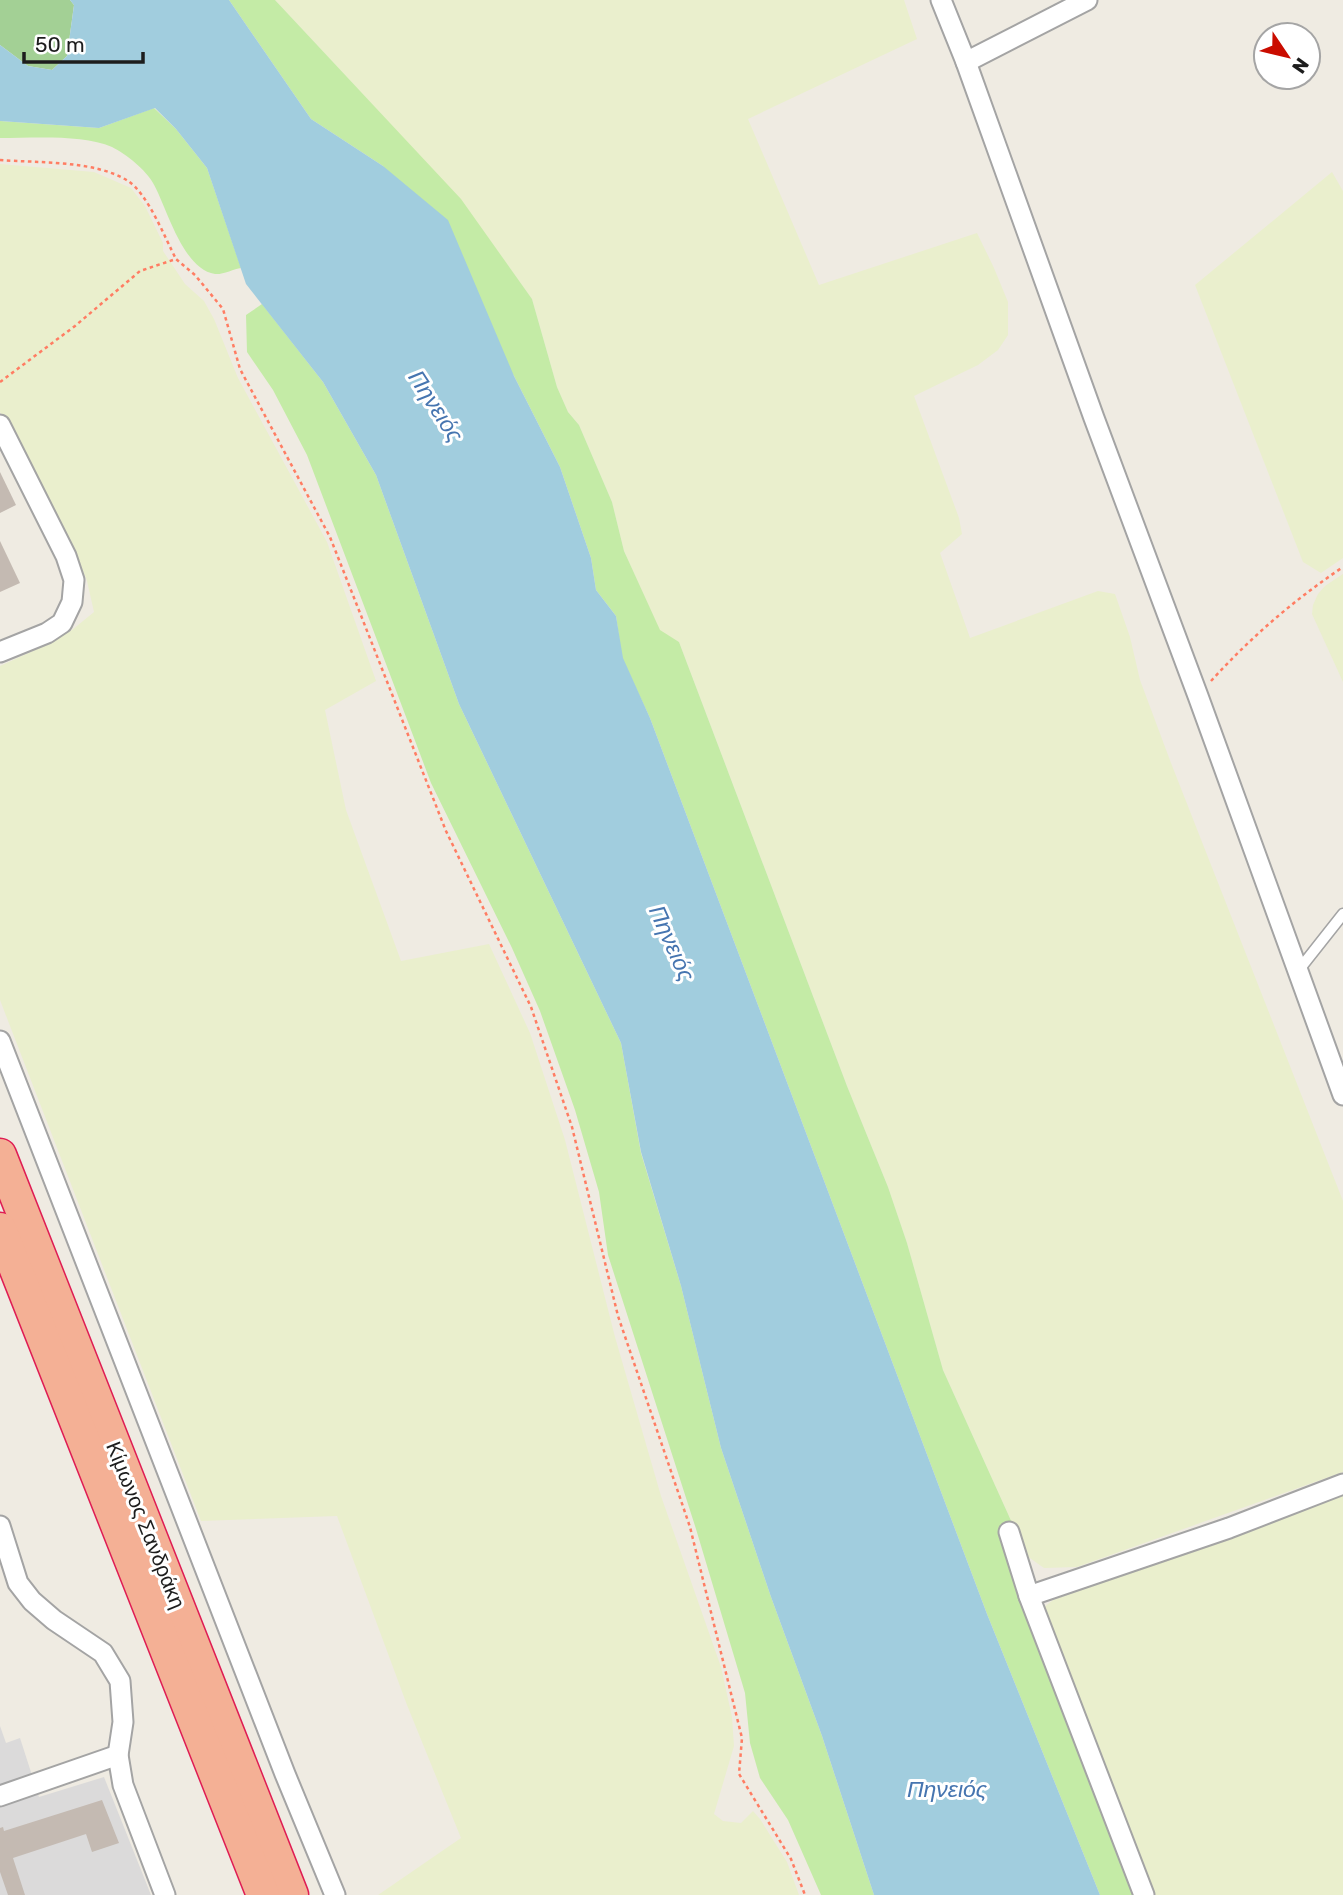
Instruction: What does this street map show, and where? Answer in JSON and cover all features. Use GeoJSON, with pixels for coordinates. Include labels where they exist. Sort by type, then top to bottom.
{"type":"FeatureCollection","features":[{"type":"Feature","properties":{"kind":"highway","name":"Κίμωνος Σανδράκη"},"geometry":{"type":"LineString","coordinates":[[0,1155],[292,1895]]}},
{"type":"Feature","properties":{"kind":"highway","name":"Κίμωνος Σανδράκη"},"geometry":{"type":"LineString","coordinates":[[0,1229],[263,1895]]}},
{"type":"Feature","properties":{"kind":"street"},"geometry":{"type":"LineString","coordinates":[[941,0],[966,62],[1343,1095]]}},
{"type":"Feature","properties":{"kind":"street"},"geometry":{"type":"LineString","coordinates":[[966,62],[1087,0]]}},
{"type":"Feature","properties":{"kind":"street"},"geometry":{"type":"LineString","coordinates":[[0,425],[66,556],[74,580],[72,602],[62,623],[47,633],[0,652]]}},
{"type":"Feature","properties":{"kind":"street"},"geometry":{"type":"LineString","coordinates":[[0,1041],[280,1761],[335,1895]]}},
{"type":"Feature","properties":{"kind":"street"},"geometry":{"type":"LineString","coordinates":[[1030,1596],[1228,1528],[1343,1484]]}},
{"type":"Feature","properties":{"kind":"street"},"geometry":{"type":"LineString","coordinates":[[0,1526],[18,1583],[32,1601],[54,1620],[103,1653],[120,1681],[122,1722],[118,1755],[122,1785],[165,1895]]}},
{"type":"Feature","properties":{"kind":"street"},"geometry":{"type":"LineString","coordinates":[[1009,1532],[1030,1596],[1144,1895]]}},
{"type":"Feature","properties":{"kind":"street"},"geometry":{"type":"LineString","coordinates":[[0,1796],[118,1755]]}},
{"type":"Feature","properties":{"kind":"lane"},"geometry":{"type":"LineString","coordinates":[[1298,972],[1343,914]]}},
{"type":"Feature","properties":{"kind":"path"},"geometry":{"type":"LineString","coordinates":[[0,160],[100,169],[129,181],[146,201],[176,260],[195,275],[223,309],[240,369],[330,537],[446,831],[531,1007],[572,1127],[618,1316],[690,1527],[742,1738],[739,1774],[791,1859],[804,1895]]}},
{"type":"Feature","properties":{"kind":"path"},"geometry":{"type":"LineString","coordinates":[[0,382],[75,326],[140,271],[176,260]]}},
{"type":"Feature","properties":{"kind":"path"},"geometry":{"type":"LineString","coordinates":[[1198,696],[1240,649],[1285,608],[1343,567]]}},
{"type":"Feature","properties":{"kind":"shaded area"},"geometry":{"type":"Polygon","coordinates":[[[0,1726],[6,1743],[20,1738],[39,1797],[104,1777],[151,1895],[0,1895],[0,1726]]]}},
{"type":"Feature","properties":{"kind":"green space"},"geometry":{"type":"Polygon","coordinates":[[[0,0],[70,0],[74,5],[67,56],[52,70],[28,66],[0,45],[0,0]]]}},
{"type":"Feature","properties":{"kind":"green space"},"geometry":{"type":"Polygon","coordinates":[[[229,0],[275,0],[461,199],[532,299],[557,387],[568,412],[579,425],[612,502],[624,551],[660,630],[679,642],[847,1086],[888,1187],[943,1370],[1027,1556],[1043,1608],[1154,1895],[1100,1895],[987,1614],[650,718],[622,658],[616,616],[596,590],[591,558],[560,467],[514,376],[383,166],[311,119],[229,0]]]}},
{"type":"Feature","properties":{"kind":"green space"},"geometry":{"type":"Polygon","coordinates":[[[275,0],[904,0],[917,39],[748,119],[819,285],[977,233],[994,268],[1008,302],[1008,335],[998,350],[978,365],[914,396],[959,518],[962,534],[940,553],[970,638],[1098,591],[1115,594],[1130,637],[1140,680],[1171,763],[1343,1201],[1343,1472],[1077,1567],[1044,1568],[1027,1556],[943,1370],[888,1187],[847,1086],[679,642],[660,631],[624,551],[612,502],[579,425],[568,412],[557,387],[532,299],[460,199],[275,0]]]}},
{"type":"Feature","properties":{"kind":"green space"},"geometry":{"type":"Polygon","coordinates":[[[154,108],[176,129],[207,168],[241,268],[215,274],[203,270],[193,261],[177,236],[150,178],[135,163],[112,147],[72,138],[0,138],[0,121],[99,128],[154,108]]]}},
{"type":"Feature","properties":{"kind":"green space"},"geometry":{"type":"Polygon","coordinates":[[[0,164],[94,172],[131,188],[145,206],[163,243],[163,251],[185,284],[204,301],[214,319],[238,378],[327,542],[376,681],[325,710],[346,810],[401,961],[489,944],[530,1033],[565,1140],[615,1337],[661,1496],[721,1667],[732,1717],[734,1746],[714,1814],[723,1821],[741,1823],[753,1811],[787,1862],[799,1895],[378,1895],[461,1838],[407,1705],[337,1516],[201,1521],[0,1000],[0,666],[46,645],[72,630],[94,612],[87,581],[74,548],[0,412],[0,164]]]}},
{"type":"Feature","properties":{"kind":"green space"},"geometry":{"type":"Polygon","coordinates":[[[1332,172],[1343,191],[1343,558],[1321,573],[1303,562],[1195,285],[1332,172]]]}},
{"type":"Feature","properties":{"kind":"green space"},"geometry":{"type":"Polygon","coordinates":[[[262,304],[323,382],[376,475],[459,704],[621,1043],[641,1153],[681,1286],[721,1448],[771,1597],[822,1736],[874,1895],[821,1895],[788,1820],[760,1778],[750,1743],[745,1693],[696,1529],[608,1255],[599,1192],[575,1110],[540,1011],[431,783],[307,455],[273,390],[247,352],[246,315],[262,304]]]}},
{"type":"Feature","properties":{"kind":"green space"},"geometry":{"type":"Polygon","coordinates":[[[1343,574],[1343,682],[1312,614],[1318,594],[1343,574]]]}},
{"type":"Feature","properties":{"kind":"green space"},"geometry":{"type":"Polygon","coordinates":[[[1343,1493],[1343,1895],[1154,1895],[1043,1608],[1053,1600],[1343,1493]]]}},
{"type":"Feature","properties":{"kind":"water","name":"Πηνειός"},"geometry":{"type":"Polygon","coordinates":[[[70,0],[229,0],[311,119],[383,166],[448,220],[514,376],[560,467],[591,558],[596,590],[616,616],[623,658],[650,718],[987,1614],[1100,1895],[874,1895],[822,1736],[771,1597],[721,1448],[681,1286],[641,1152],[621,1043],[459,704],[376,475],[323,382],[246,284],[207,168],[176,129],[155,108],[99,128],[0,121],[0,45],[28,66],[52,70],[67,56],[74,5],[70,0]]]}},
{"type":"Feature","properties":{"kind":"building"},"geometry":{"type":"Polygon","coordinates":[[[0,472],[16,505],[0,513],[0,472]]]}},
{"type":"Feature","properties":{"kind":"building"},"geometry":{"type":"Polygon","coordinates":[[[0,541],[20,583],[0,592],[0,541]]]}},
{"type":"Feature","properties":{"kind":"building"},"geometry":{"type":"Polygon","coordinates":[[[102,1800],[119,1843],[92,1852],[86,1834],[13,1858],[25,1895],[8,1895],[0,1872],[0,1828],[3,1827],[4,1831],[102,1800]]]}}]}
